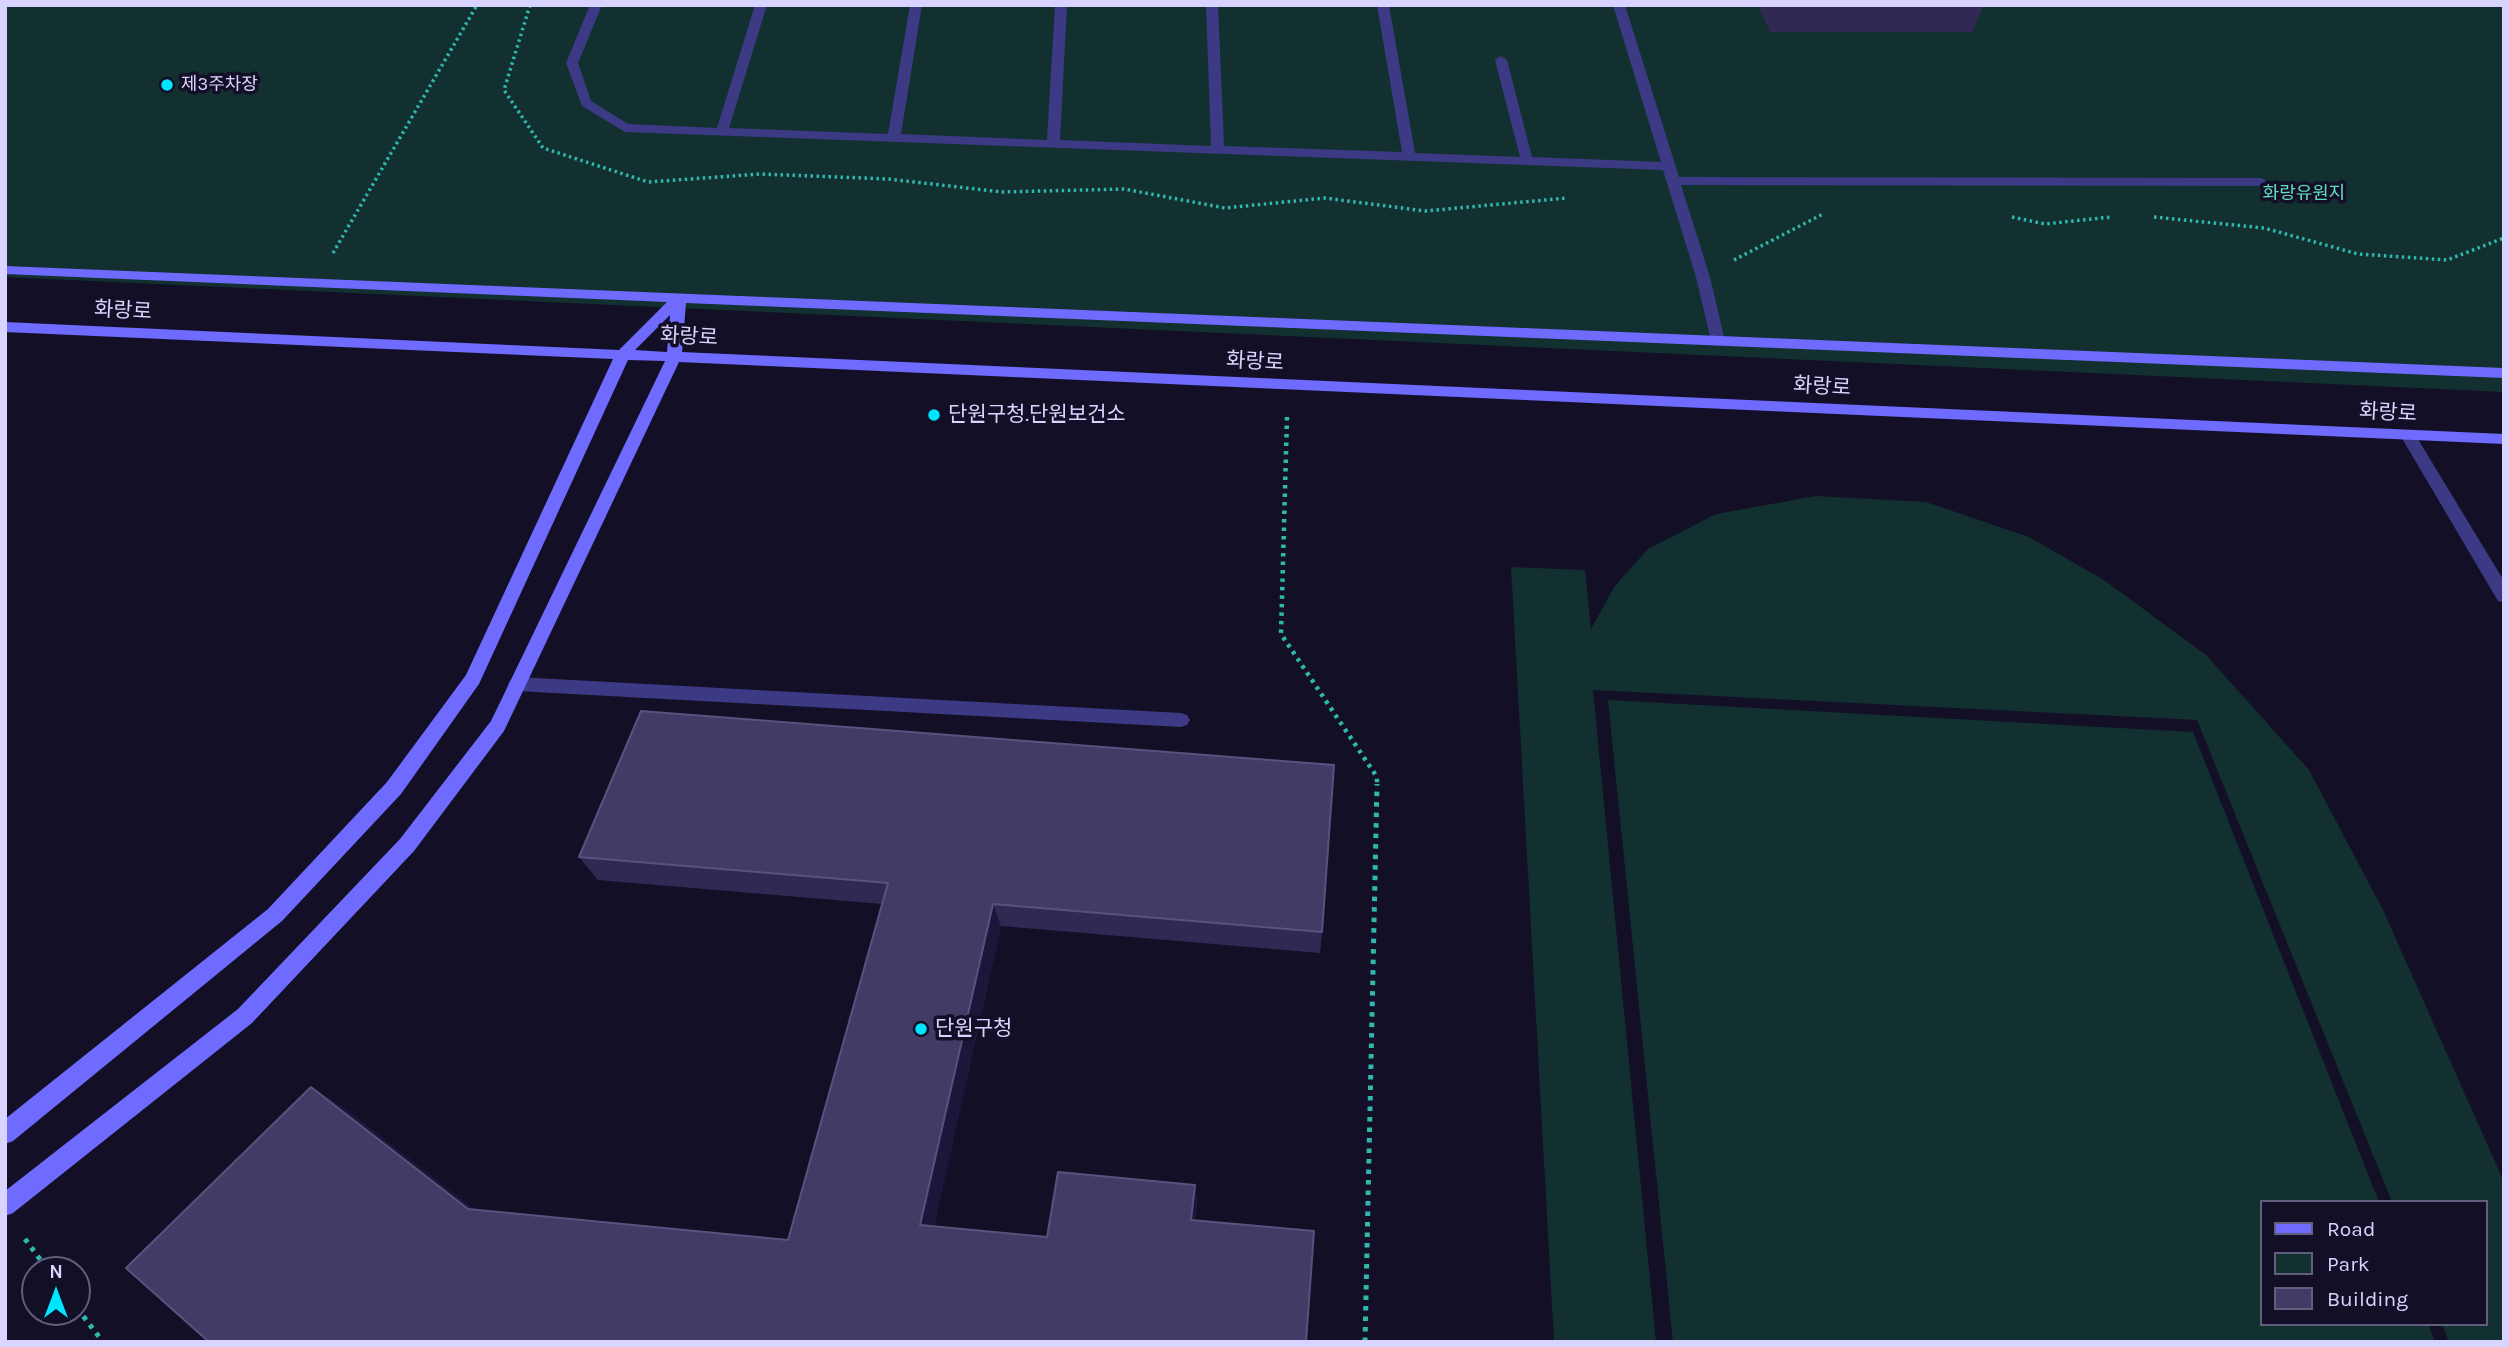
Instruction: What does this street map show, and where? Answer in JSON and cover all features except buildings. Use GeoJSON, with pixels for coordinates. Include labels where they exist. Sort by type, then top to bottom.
{"type":"FeatureCollection","features":[{"type":"Feature","properties":{"kind":"street","name":"화랑로"},"geometry":{"type":"LineString","coordinates":[[5,270],[2504,373]]}},
{"type":"Feature","properties":{"kind":"street"},"geometry":{"type":"LineString","coordinates":[[5,1133],[275,915],[394,788],[474,679],[623,354],[679,298]]}},
{"type":"Feature","properties":{"kind":"street"},"geometry":{"type":"LineString","coordinates":[[5,1205],[245,1016],[407,845],[498,726],[674,357],[679,298]]}},
{"type":"Feature","properties":{"kind":"street","name":"화랑로"},"geometry":{"type":"LineString","coordinates":[[5,327],[2504,439]]}},
{"type":"Feature","properties":{"kind":"lane"},"geometry":{"type":"LineString","coordinates":[[596,5],[572,63],[586,103],[625,128],[1668,166]]}},
{"type":"Feature","properties":{"kind":"lane"},"geometry":{"type":"LineString","coordinates":[[722,131],[761,5]]}},
{"type":"Feature","properties":{"kind":"lane"},"geometry":{"type":"LineString","coordinates":[[894,138],[916,5]]}},
{"type":"Feature","properties":{"kind":"lane"},"geometry":{"type":"LineString","coordinates":[[1053,144],[1061,5]]}},
{"type":"Feature","properties":{"kind":"lane"},"geometry":{"type":"LineString","coordinates":[[1212,5],[1218,150]]}},
{"type":"Feature","properties":{"kind":"lane"},"geometry":{"type":"LineString","coordinates":[[1383,5],[1409,157]]}},
{"type":"Feature","properties":{"kind":"lane"},"geometry":{"type":"LineString","coordinates":[[1619,5],[1703,277],[1718,341]]}},
{"type":"Feature","properties":{"kind":"lane"},"geometry":{"type":"LineString","coordinates":[[1501,60],[1527,161]]}},
{"type":"Feature","properties":{"kind":"lane"},"geometry":{"type":"LineString","coordinates":[[1673,181],[2261,182]]}},
{"type":"Feature","properties":{"kind":"lane"},"geometry":{"type":"LineString","coordinates":[[2408,435],[2504,596]]}},
{"type":"Feature","properties":{"kind":"lane"},"geometry":{"type":"LineString","coordinates":[[517,684],[1181,720]]}},
{"type":"Feature","properties":{"kind":"path"},"geometry":{"type":"LineString","coordinates":[[316,282],[477,5]]}},
{"type":"Feature","properties":{"kind":"path"},"geometry":{"type":"LineString","coordinates":[[1703,277],[1823,214]]}},
{"type":"Feature","properties":{"kind":"path"},"geometry":{"type":"LineString","coordinates":[[2006,215],[2045,224],[2118,216]]}},
{"type":"Feature","properties":{"kind":"path"},"geometry":{"type":"LineString","coordinates":[[2144,216],[2264,228],[2358,254],[2447,260],[2504,237]]}},
{"type":"Feature","properties":{"kind":"path"},"geometry":{"type":"LineString","coordinates":[[1288,385],[1281,634],[1377,777],[1365,1342]]}},
{"type":"Feature","properties":{"kind":"path"},"geometry":{"type":"LineString","coordinates":[[20,1232],[38,1256]]}},
{"type":"Feature","properties":{"kind":"path"},"geometry":{"type":"LineString","coordinates":[[91,1326],[103,1342]]}},
{"type":"Feature","properties":{"kind":"green space","name":"화랑유원지"},"geometry":{"type":"Polygon","coordinates":[[[5,5],[2504,5],[2504,392],[5,277],[5,5]]]}},
{"type":"Feature","properties":{"kind":"green space"},"geometry":{"type":"Polygon","coordinates":[[[1816,496],[1926,502],[2029,537],[2104,580],[2206,655],[2309,770],[2383,910],[2504,1182],[2504,1342],[2449,1342],[2443,1326],[2488,1326],[2488,1200],[2391,1200],[2197,720],[1593,690],[1656,1342],[1554,1342],[1511,567],[1585,570],[1591,629],[1614,587],[1648,549],[1716,514],[1816,496]]]}},
{"type":"Feature","properties":{"kind":"green space"},"geometry":{"type":"Polygon","coordinates":[[[1608,700],[2193,732],[2378,1200],[2260,1200],[2260,1326],[2429,1326],[2435,1342],[1673,1342],[1608,700]]]}},
{"type":"Feature","properties":{"kind":"place","name":"제3주차장"},"geometry":{"type":"Point","coordinates":[167,85]}},
{"type":"Feature","properties":{"kind":"place","name":"단원구청.단원보건소"},"geometry":{"type":"Point","coordinates":[934,415]}},
{"type":"Feature","properties":{"kind":"place","name":"단원구청"},"geometry":{"type":"Point","coordinates":[921,1029]}}]}
